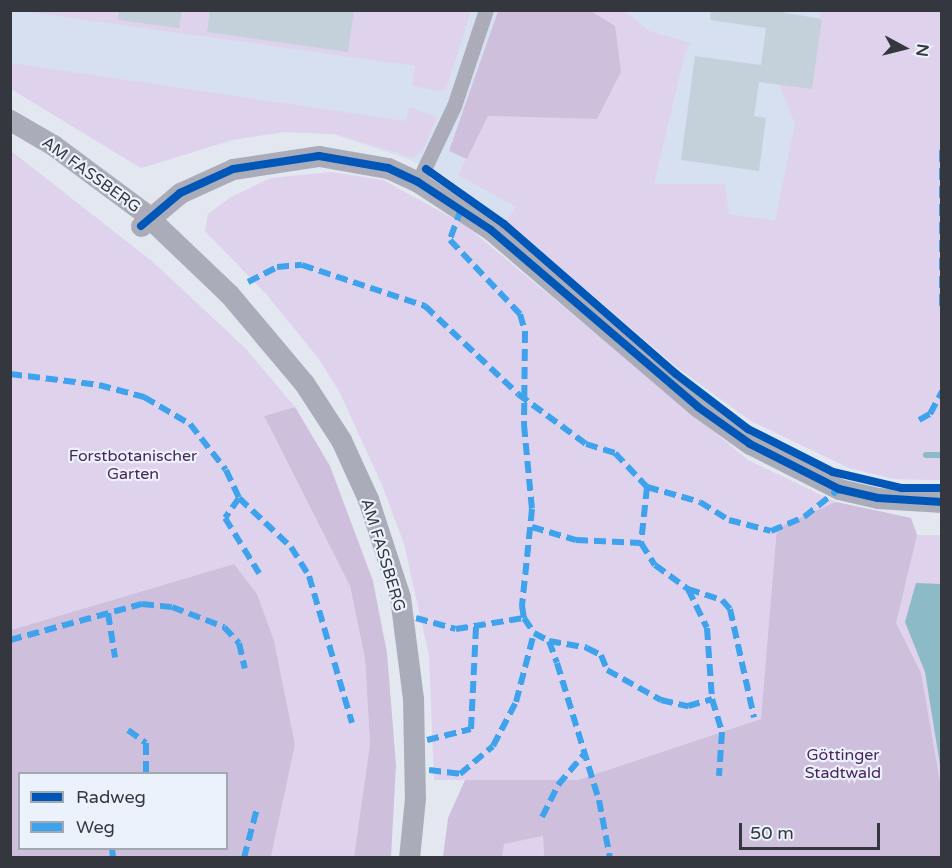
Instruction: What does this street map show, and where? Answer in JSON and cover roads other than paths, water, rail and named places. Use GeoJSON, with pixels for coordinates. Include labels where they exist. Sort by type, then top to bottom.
{"type":"FeatureCollection","features":[{"type":"Feature","properties":{"kind":"street"},"geometry":{"type":"LineString","coordinates":[[418,182],[454,106],[486,10]]}},
{"type":"Feature","properties":{"kind":"street","name":"AM FASSBERG"},"geometry":{"type":"LineString","coordinates":[[10,120],[141,218],[251,323],[304,384],[341,440],[368,499],[400,597],[414,698],[415,798],[409,858]]}},
{"type":"Feature","properties":{"kind":"street"},"geometry":{"type":"LineString","coordinates":[[141,218],[180,193],[233,169],[319,156],[355,159],[418,182],[491,230],[698,407],[750,444],[840,489],[878,498],[942,502]]}},
{"type":"Feature","properties":{"kind":"water"},"geometry":{"type":"Polygon","coordinates":[[[916,583],[941,584],[941,771],[925,672],[905,622],[916,583]]]}},
{"type":"Feature","properties":{"kind":"waterway"},"geometry":{"type":"LineString","coordinates":[[926,455],[942,455]]}},
{"type":"Feature","properties":{"kind":"park label","name":"Forstbotanischer Garten"},"geometry":{"type":"Point","coordinates":[133,465]}},
{"type":"Feature","properties":{"kind":"park label","name":"Göttinger Stadtwald"},"geometry":{"type":"Point","coordinates":[843,764]}}]}
